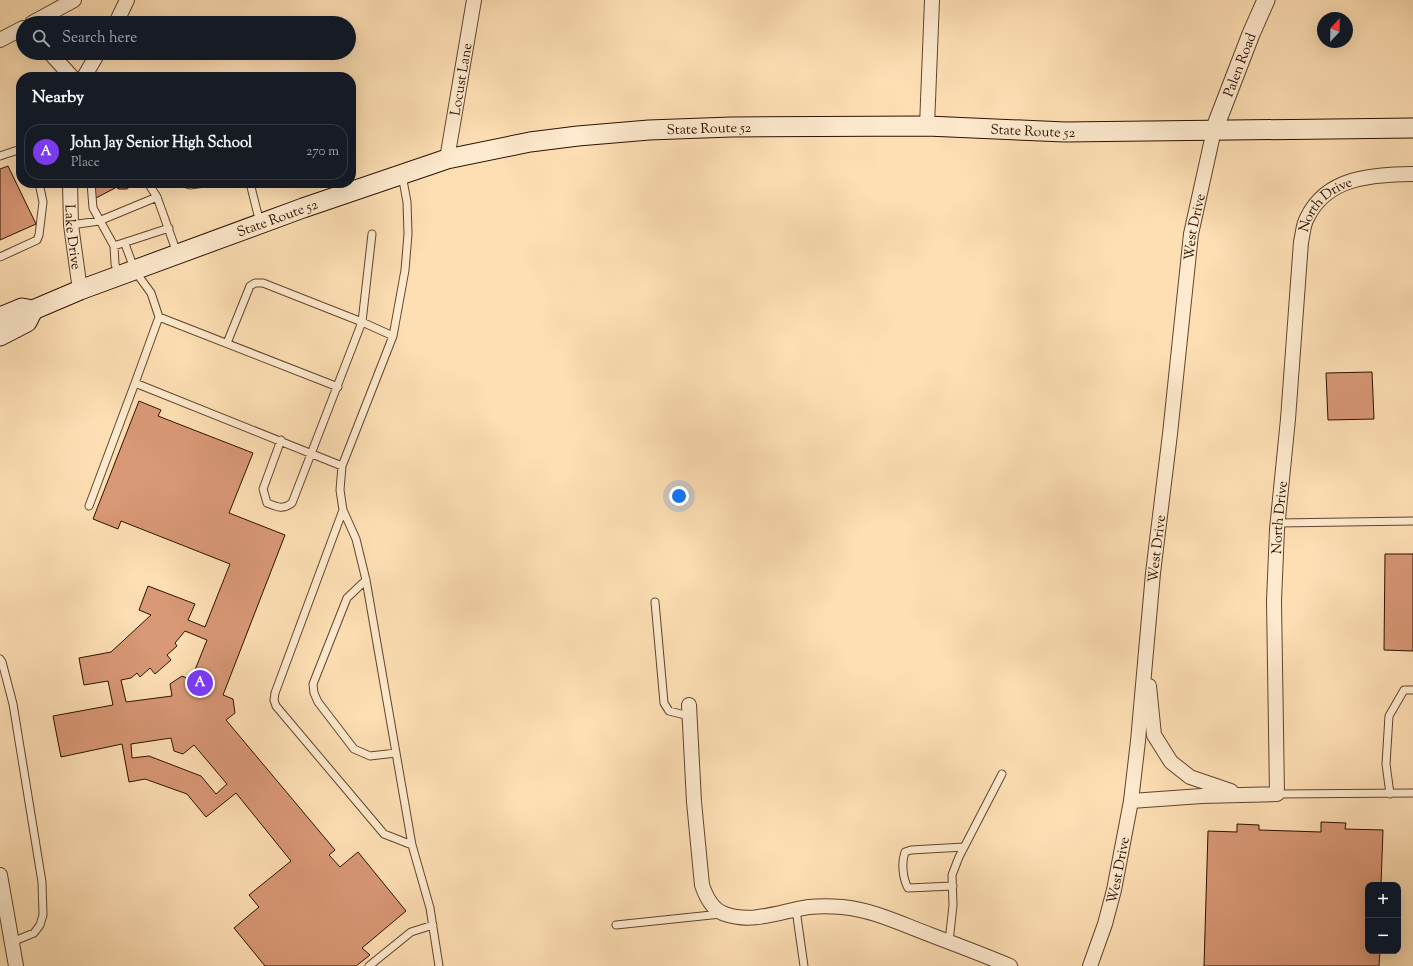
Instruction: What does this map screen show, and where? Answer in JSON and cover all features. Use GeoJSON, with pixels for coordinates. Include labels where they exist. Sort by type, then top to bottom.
{"type":"FeatureCollection","features":[{"type":"Feature","properties":{"kind":"main road","name":"State Route 52"},"geometry":{"type":"LineString","coordinates":[[0,317],[22,308],[33,310],[80,290],[178,256],[303,208],[447,159],[530,142],[649,130],[927,126],[1065,132],[1413,128]]}},
{"type":"Feature","properties":{"kind":"main road","name":"State Route 52"},"geometry":{"type":"LineString","coordinates":[[0,336],[27,322],[33,310]]}},
{"type":"Feature","properties":{"kind":"street"},"geometry":{"type":"LineString","coordinates":[[45,16],[74,0]]}},
{"type":"Feature","properties":{"kind":"street"},"geometry":{"type":"LineString","coordinates":[[119,16],[127,0]]}},
{"type":"Feature","properties":{"kind":"street","name":"Locust Lane"},"geometry":{"type":"LineString","coordinates":[[447,159],[474,0]]}},
{"type":"Feature","properties":{"kind":"street"},"geometry":{"type":"LineString","coordinates":[[927,126],[932,0]]}},
{"type":"Feature","properties":{"kind":"street","name":"Palen Road"},"geometry":{"type":"LineString","coordinates":[[1214,130],[1250,34],[1266,0]]}},
{"type":"Feature","properties":{"kind":"street"},"geometry":{"type":"LineString","coordinates":[[0,40],[16,32]]}},
{"type":"Feature","properties":{"kind":"street"},"geometry":{"type":"LineString","coordinates":[[56,60],[67,72]]}},
{"type":"Feature","properties":{"kind":"street"},"geometry":{"type":"LineString","coordinates":[[87,72],[94,60]]}},
{"type":"Feature","properties":{"kind":"street","name":"West Drive"},"geometry":{"type":"LineString","coordinates":[[1090,966],[1105,924],[1114,890],[1131,801],[1191,234],[1214,130]]}},
{"type":"Feature","properties":{"kind":"street","name":"North Drive"},"geometry":{"type":"LineString","coordinates":[[1277,794],[1274,601],[1278,523],[1302,242],[1307,218],[1318,201],[1346,181],[1378,175],[1413,174]]}},
{"type":"Feature","properties":{"kind":"street","name":"Lake Drive"},"geometry":{"type":"LineString","coordinates":[[70,188],[71,225],[80,290]]}},
{"type":"Feature","properties":{"kind":"street"},"geometry":{"type":"LineString","coordinates":[[1146,650],[1154,735],[1171,762],[1190,777],[1222,789],[1253,795]]}},
{"type":"Feature","properties":{"kind":"street"},"geometry":{"type":"LineString","coordinates":[[689,710],[694,802],[702,885],[706,898],[713,906],[724,914],[740,918],[769,916],[809,907],[860,909],[894,919],[1010,966]]}},
{"type":"Feature","properties":{"kind":"street"},"geometry":{"type":"LineString","coordinates":[[1131,801],[1202,796],[1277,794]]}},
{"type":"Feature","properties":{"kind":"street"},"geometry":{"type":"LineString","coordinates":[[0,875],[16,966]]}},
{"type":"Feature","properties":{"kind":"lane"},"geometry":{"type":"LineString","coordinates":[[0,156],[16,151]]}},
{"type":"Feature","properties":{"kind":"lane"},"geometry":{"type":"LineString","coordinates":[[402,175],[407,202],[408,234],[404,270],[393,336],[342,466],[340,490],[343,510],[356,539],[366,580],[412,845],[433,925],[438,966]]}},
{"type":"Feature","properties":{"kind":"lane"},"geometry":{"type":"LineString","coordinates":[[0,257],[37,240],[43,202],[40,188]]}},
{"type":"Feature","properties":{"kind":"lane"},"geometry":{"type":"LineString","coordinates":[[89,506],[159,317],[150,292],[115,264],[114,246],[99,222],[93,208],[91,188]]}},
{"type":"Feature","properties":{"kind":"lane"},"geometry":{"type":"LineString","coordinates":[[151,188],[157,198],[169,228],[178,256]]}},
{"type":"Feature","properties":{"kind":"lane"},"geometry":{"type":"LineString","coordinates":[[251,188],[260,225]]}},
{"type":"Feature","properties":{"kind":"lane"},"geometry":{"type":"LineString","coordinates":[[71,225],[99,222],[157,198]]}},
{"type":"Feature","properties":{"kind":"lane"},"geometry":{"type":"LineString","coordinates":[[114,246],[126,244],[169,228]]}},
{"type":"Feature","properties":{"kind":"lane"},"geometry":{"type":"LineString","coordinates":[[281,440],[263,489],[267,503],[281,508],[287,507],[292,503],[362,322],[372,234]]}},
{"type":"Feature","properties":{"kind":"lane"},"geometry":{"type":"LineString","coordinates":[[126,244],[127,273]]}},
{"type":"Feature","properties":{"kind":"lane"},"geometry":{"type":"LineString","coordinates":[[227,344],[250,286],[255,283],[263,283],[362,322],[393,336]]}},
{"type":"Feature","properties":{"kind":"lane"},"geometry":{"type":"LineString","coordinates":[[159,317],[338,387]]}},
{"type":"Feature","properties":{"kind":"lane"},"geometry":{"type":"LineString","coordinates":[[135,383],[281,440],[342,466]]}},
{"type":"Feature","properties":{"kind":"lane"},"geometry":{"type":"LineString","coordinates":[[343,510],[275,693],[274,700],[276,706],[384,834],[412,845]]}},
{"type":"Feature","properties":{"kind":"lane"},"geometry":{"type":"LineString","coordinates":[[1278,523],[1413,521]]}},
{"type":"Feature","properties":{"kind":"lane"},"geometry":{"type":"LineString","coordinates":[[366,580],[347,598],[313,684],[314,693],[318,702],[354,749],[370,756],[396,753]]}},
{"type":"Feature","properties":{"kind":"lane"},"geometry":{"type":"LineString","coordinates":[[655,602],[664,703],[669,712],[689,710]]}},
{"type":"Feature","properties":{"kind":"lane"},"geometry":{"type":"LineString","coordinates":[[0,659],[13,704],[42,882],[43,915],[40,925],[34,933],[12,942]]}},
{"type":"Feature","properties":{"kind":"lane"},"geometry":{"type":"LineString","coordinates":[[1390,794],[1386,764],[1388,716],[1404,690],[1413,690]]}},
{"type":"Feature","properties":{"kind":"lane"},"geometry":{"type":"LineString","coordinates":[[949,942],[953,905],[952,875],[964,847],[1002,774]]}},
{"type":"Feature","properties":{"kind":"lane"},"geometry":{"type":"LineString","coordinates":[[1277,794],[1413,793]]}},
{"type":"Feature","properties":{"kind":"lane"},"geometry":{"type":"LineString","coordinates":[[952,886],[908,888],[904,882],[903,858],[905,852],[911,850],[964,847]]}},
{"type":"Feature","properties":{"kind":"lane"},"geometry":{"type":"LineString","coordinates":[[796,910],[804,966]]}},
{"type":"Feature","properties":{"kind":"lane"},"geometry":{"type":"LineString","coordinates":[[616,925],[724,914]]}},
{"type":"Feature","properties":{"kind":"lane"},"geometry":{"type":"LineString","coordinates":[[369,966],[411,932],[433,925]]}},
{"type":"Feature","properties":{"kind":"building"},"geometry":{"type":"Polygon","coordinates":[[[8,166],[16,183],[16,188],[19,188],[36,224],[0,240],[0,169],[8,166]]]}},
{"type":"Feature","properties":{"kind":"building"},"geometry":{"type":"Polygon","coordinates":[[[95,188],[115,188],[94,199],[95,188]]]}},
{"type":"Feature","properties":{"kind":"building"},"geometry":{"type":"Polygon","coordinates":[[[1372,372],[1374,419],[1328,420],[1326,373],[1372,372]]]}},
{"type":"Feature","properties":{"kind":"building"},"geometry":{"type":"Polygon","coordinates":[[[139,401],[161,410],[158,416],[253,453],[229,513],[285,535],[223,695],[233,699],[235,713],[226,720],[335,850],[329,855],[340,867],[358,852],[406,911],[362,948],[370,955],[356,966],[265,966],[234,928],[259,907],[249,895],[291,861],[236,793],[206,817],[187,794],[145,779],[129,782],[122,744],[61,757],[53,716],[113,705],[108,681],[84,685],[79,658],[111,652],[151,615],[139,610],[148,586],[195,604],[188,620],[205,627],[230,564],[121,521],[118,529],[93,519],[139,401]],[[185,631],[175,643],[177,646],[167,655],[171,660],[155,674],[150,668],[140,677],[137,673],[131,678],[121,680],[126,702],[172,696],[170,684],[182,676],[191,680],[207,640],[185,631]],[[171,738],[131,744],[132,758],[149,756],[201,776],[216,794],[227,784],[194,745],[183,754],[174,751],[171,738]]]}},
{"type":"Feature","properties":{"kind":"building"},"geometry":{"type":"Polygon","coordinates":[[[1385,554],[1413,554],[1413,651],[1384,650],[1385,554]]]}},
{"type":"Feature","properties":{"kind":"building"},"geometry":{"type":"Polygon","coordinates":[[[1321,822],[1346,823],[1345,829],[1383,830],[1381,882],[1365,882],[1365,954],[1380,954],[1379,966],[1204,966],[1208,831],[1237,832],[1237,824],[1259,825],[1259,830],[1321,832],[1321,822]]]}},
{"type":"Feature","properties":{"kind":"place","name":"John Jay Senior High School"},"geometry":{"type":"Point","coordinates":[200,683]}}]}
